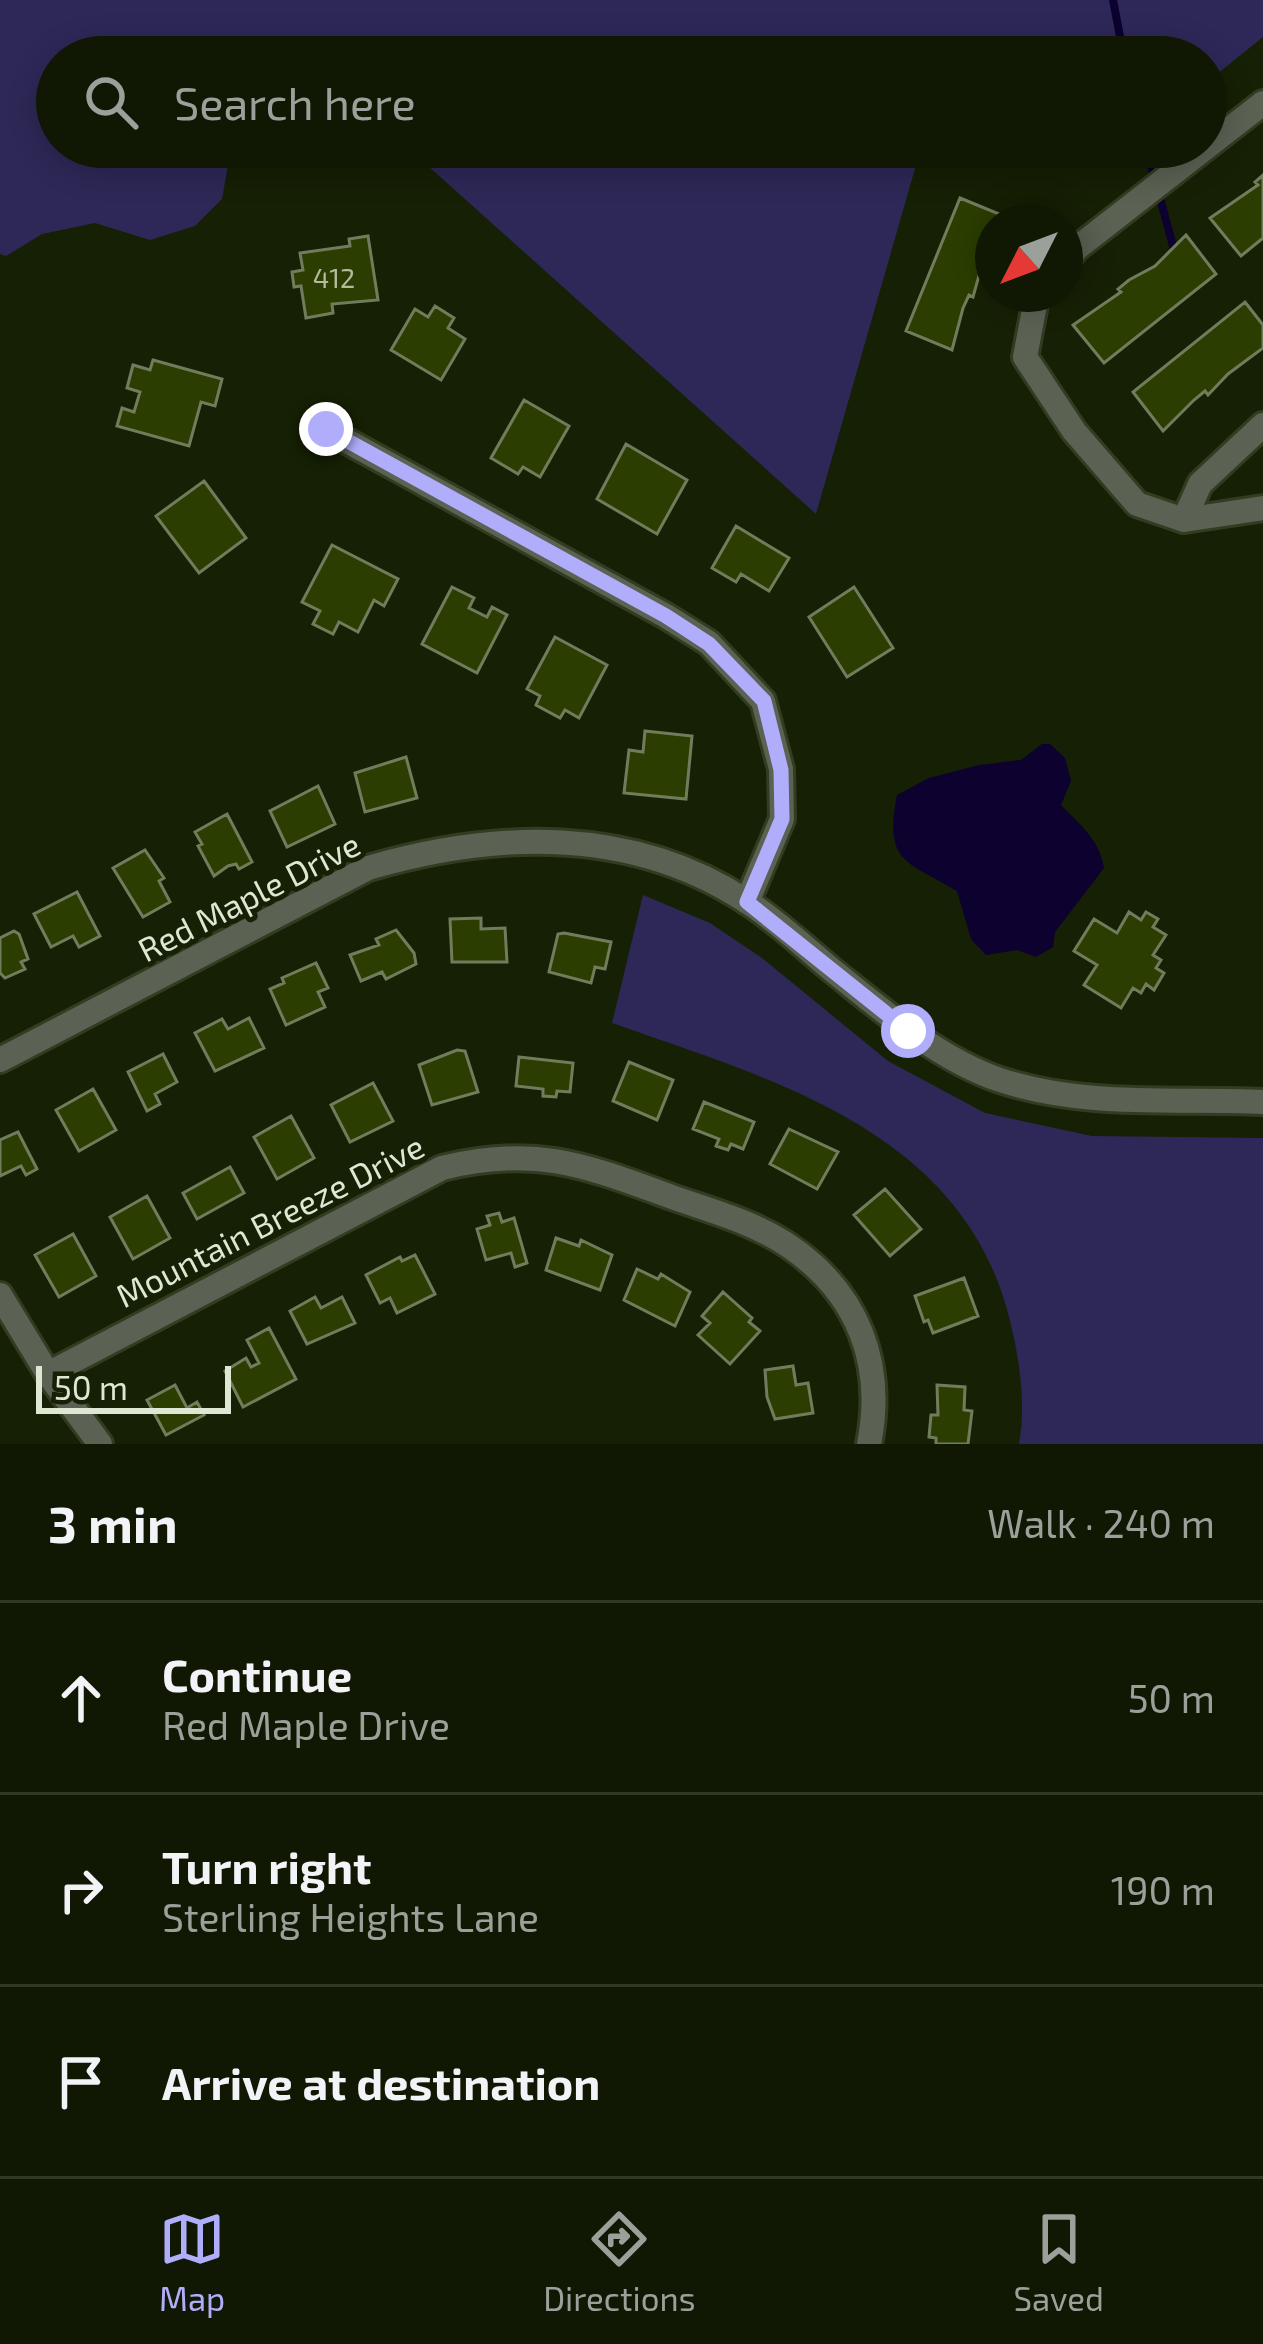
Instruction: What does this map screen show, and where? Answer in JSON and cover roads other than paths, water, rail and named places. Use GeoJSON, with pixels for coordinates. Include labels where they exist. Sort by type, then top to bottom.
{"type":"FeatureCollection","features":[{"type":"Feature","properties":{"kind":"street"},"geometry":{"type":"LineString","coordinates":[[1227,131],[1263,103]]}},
{"type":"Feature","properties":{"kind":"street"},"geometry":{"type":"LineString","coordinates":[[1083,243],[1180,168]]}},
{"type":"Feature","properties":{"kind":"street"},"geometry":{"type":"LineString","coordinates":[[1033,312],[1025,357],[1061,412],[1138,504],[1184,520],[1263,508]]}},
{"type":"Feature","properties":{"kind":"street"},"geometry":{"type":"LineString","coordinates":[[1184,520],[1200,484],[1263,425]]}},
{"type":"Feature","properties":{"kind":"street"},"geometry":{"type":"LineString","coordinates":[[326,429],[666,616],[709,644],[764,701],[781,770],[782,819],[747,902]]}},
{"type":"Feature","properties":{"kind":"street","name":"Red Maple Drive"},"geometry":{"type":"LineString","coordinates":[[0,1060],[368,868],[430,850],[546,839],[648,856],[701,876],[747,902],[908,1031],[998,1079],[1096,1101],[1263,1102]]}},
{"type":"Feature","properties":{"kind":"street","name":"Mountain Breeze Drive"},"geometry":{"type":"LineString","coordinates":[[48,1374],[442,1168],[481,1158],[524,1155],[580,1164],[750,1226],[805,1259],[854,1311],[876,1395],[869,1444]]}},
{"type":"Feature","properties":{"kind":"street"},"geometry":{"type":"LineString","coordinates":[[0,1295],[48,1374],[100,1444]]}},
{"type":"Feature","properties":{"kind":"waterway"},"geometry":{"type":"LineString","coordinates":[[1113,0],[1120,36]]}},
{"type":"Feature","properties":{"kind":"waterway"},"geometry":{"type":"LineString","coordinates":[[1152,168],[1175,253]]}}]}
